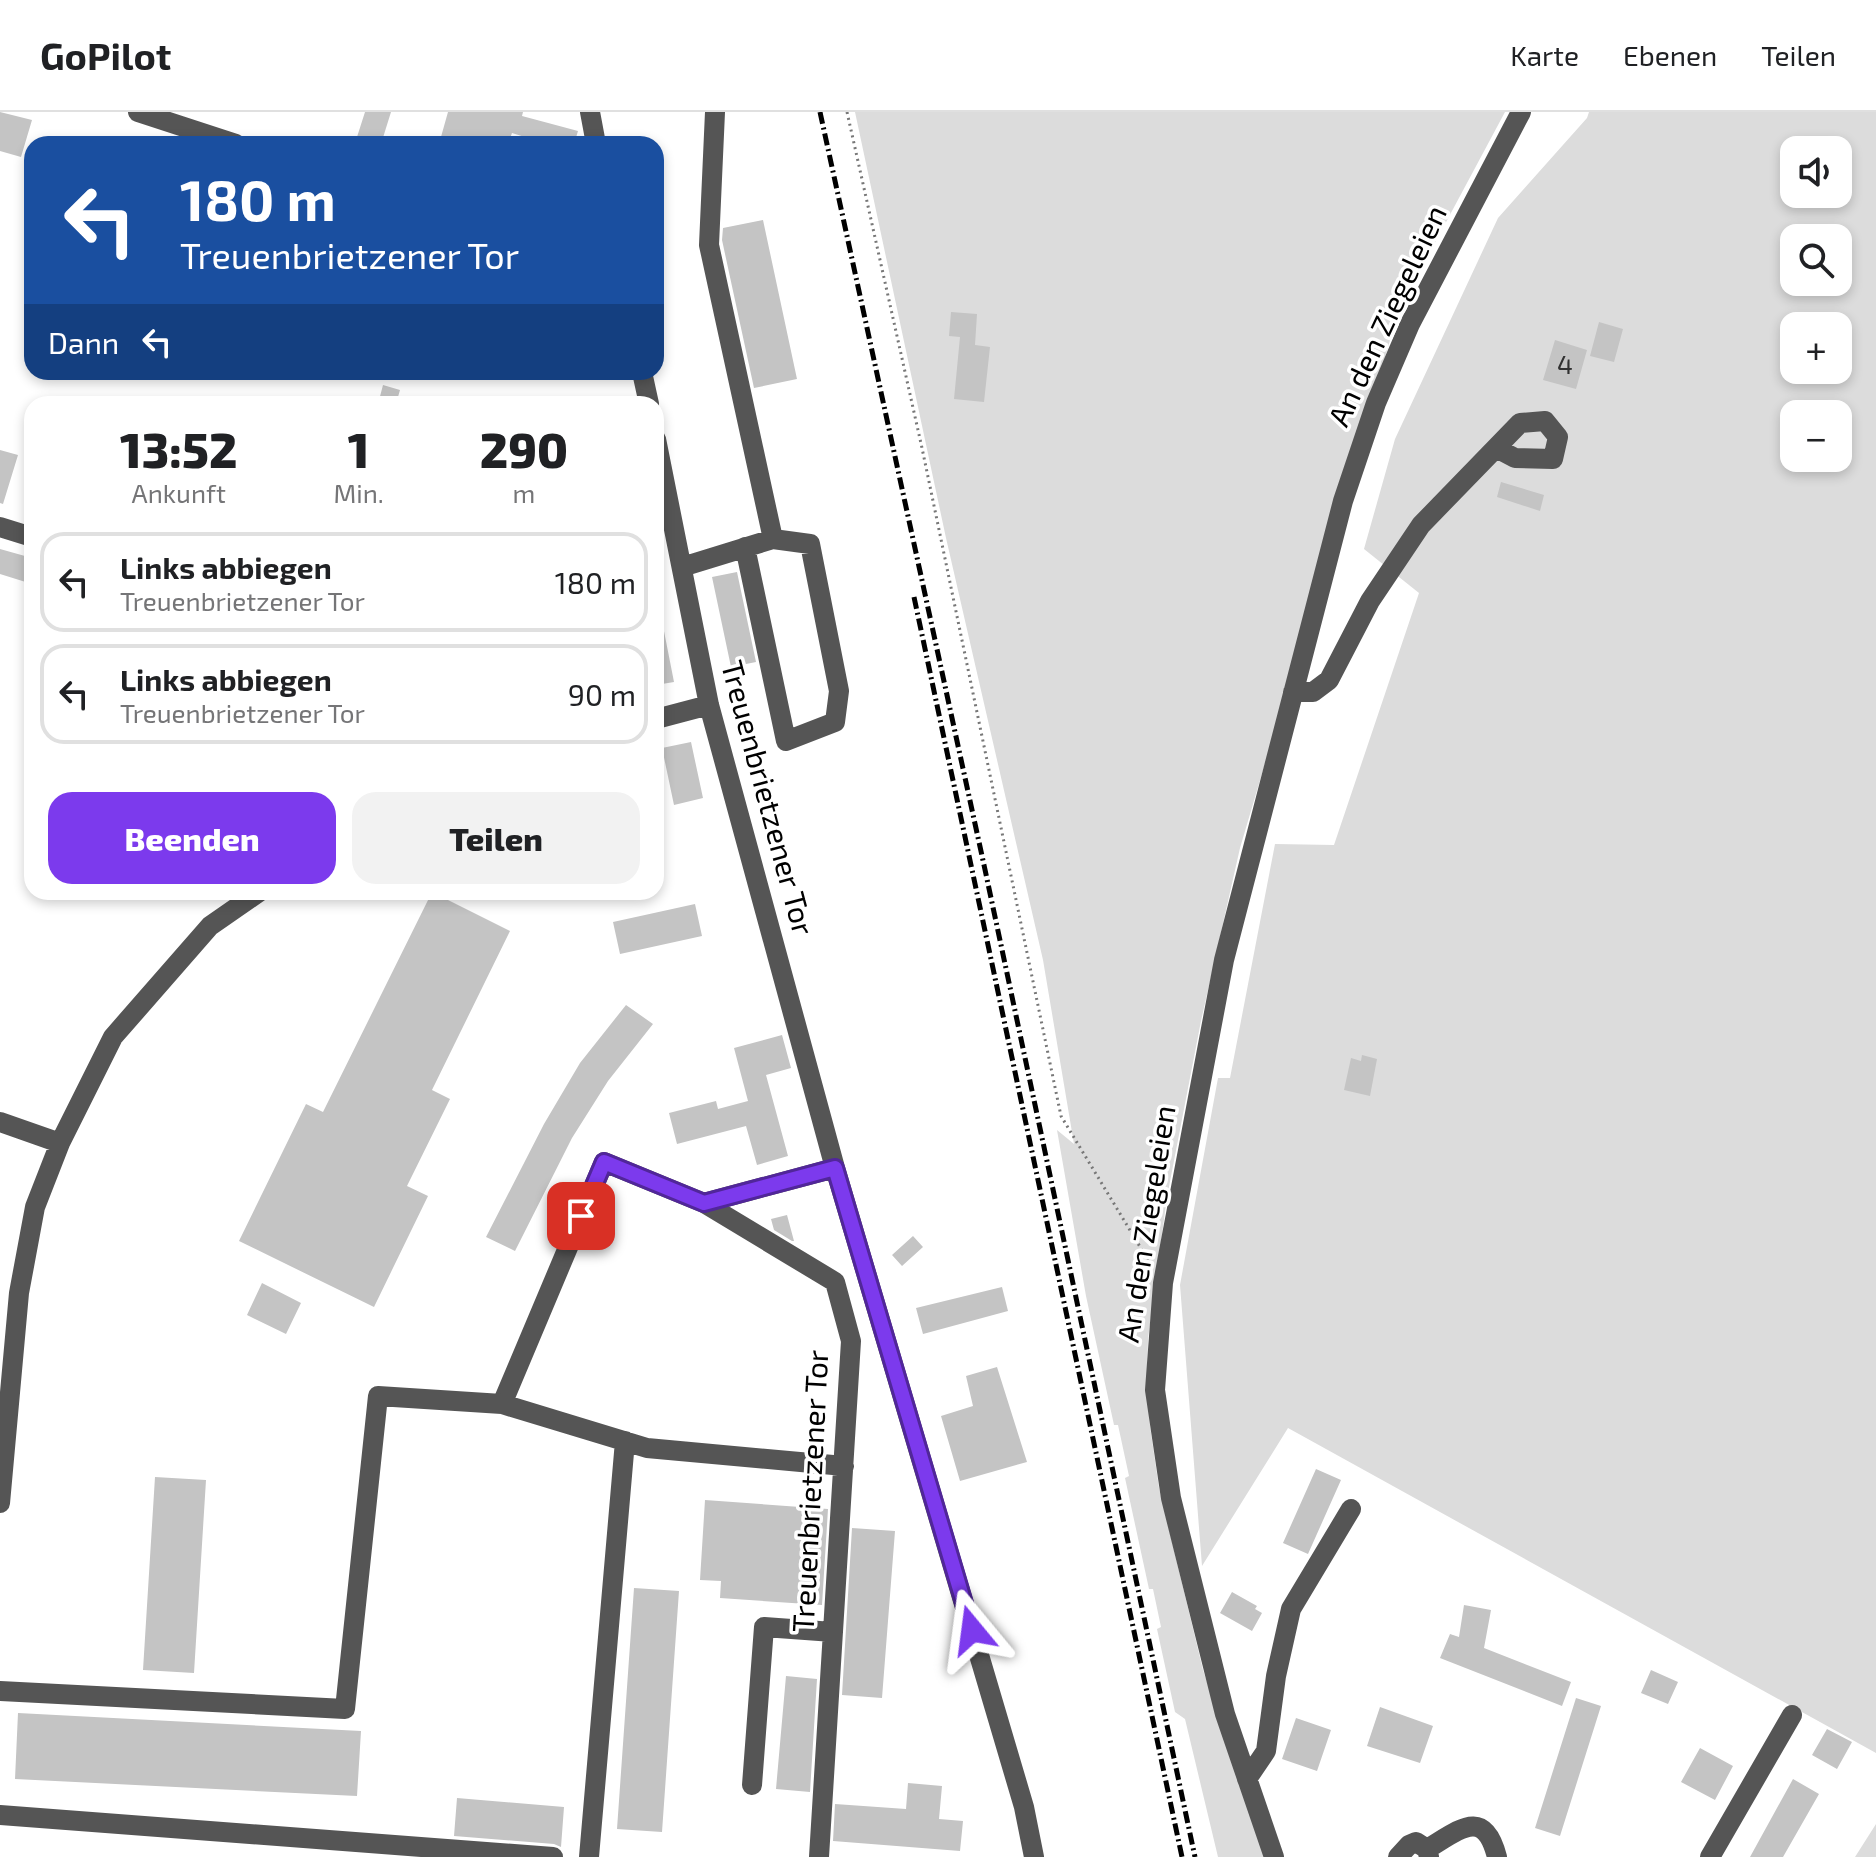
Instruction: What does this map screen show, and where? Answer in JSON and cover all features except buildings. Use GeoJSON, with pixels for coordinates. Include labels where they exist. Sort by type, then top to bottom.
{"type":"FeatureCollection","features":[{"type":"Feature","properties":{"kind":"street"},"geometry":{"type":"LineString","coordinates":[[138,112],[212,136]]}},
{"type":"Feature","properties":{"kind":"street"},"geometry":{"type":"LineString","coordinates":[[590,112],[594,136]]}},
{"type":"Feature","properties":{"kind":"street"},"geometry":{"type":"LineString","coordinates":[[715,112],[709,245],[773,539]]}},
{"type":"Feature","properties":{"kind":"street","name":"An den Ziegeleien"},"geometry":{"type":"LineString","coordinates":[[1274,1857],[1208,1655],[1171,1498],[1161,1443],[1155,1362],[1163,1283],[1224,960],[1343,501],[1376,403],[1410,324],[1521,112]]}},
{"type":"Feature","properties":{"kind":"street"},"geometry":{"type":"LineString","coordinates":[[1293,692],[1313,692],[1329,680],[1370,601],[1421,525],[1496,448]]}},
{"type":"Feature","properties":{"kind":"street","name":"Treuenbrietzener Tor"},"geometry":{"type":"LineString","coordinates":[[664,478],[709,705],[835,1168],[1024,1807],[1034,1857]]}},
{"type":"Feature","properties":{"kind":"street"},"geometry":{"type":"LineString","coordinates":[[0,527],[24,534]]}},
{"type":"Feature","properties":{"kind":"street"},"geometry":{"type":"LineString","coordinates":[[682,567],[745,547],[773,539],[810,544],[839,691],[835,722],[786,741],[745,547]]}},
{"type":"Feature","properties":{"kind":"street"},"geometry":{"type":"LineString","coordinates":[[664,717],[709,705]]}},
{"type":"Feature","properties":{"kind":"street"},"geometry":{"type":"LineString","coordinates":[[0,1503],[19,1293],[35,1207],[60,1143],[113,1037],[210,926],[247,900]]}},
{"type":"Feature","properties":{"kind":"street"},"geometry":{"type":"LineString","coordinates":[[0,1122],[60,1143]]}},
{"type":"Feature","properties":{"kind":"street","name":"Treuenbrietzener Tor"},"geometry":{"type":"LineString","coordinates":[[502,1404],[604,1162],[704,1203],[835,1282],[851,1341],[819,1857]]}},
{"type":"Feature","properties":{"kind":"street"},"geometry":{"type":"LineString","coordinates":[[704,1203],[835,1168]]}},
{"type":"Feature","properties":{"kind":"street"},"geometry":{"type":"LineString","coordinates":[[0,1691],[345,1709],[378,1396],[502,1404],[647,1448],[844,1466]]}},
{"type":"Feature","properties":{"kind":"street"},"geometry":{"type":"LineString","coordinates":[[589,1857],[625,1441]]}},
{"type":"Feature","properties":{"kind":"street"},"geometry":{"type":"LineString","coordinates":[[1247,1779],[1266,1751],[1276,1676],[1291,1609],[1351,1509]]}},
{"type":"Feature","properties":{"kind":"street"},"geometry":{"type":"LineString","coordinates":[[752,1785],[764,1627],[833,1632]]}},
{"type":"Feature","properties":{"kind":"street"},"geometry":{"type":"LineString","coordinates":[[1710,1857],[1792,1715]]}},
{"type":"Feature","properties":{"kind":"street"},"geometry":{"type":"LineString","coordinates":[[0,1815],[553,1857]]}},
{"type":"Feature","properties":{"kind":"street"},"geometry":{"type":"LineString","coordinates":[[1398,1857],[1416,1842],[1428,1853],[1460,1829],[1470,1826],[1487,1831],[1497,1857]]}},
{"type":"Feature","properties":{"kind":"path"},"geometry":{"type":"LineString","coordinates":[[847,112],[922,448],[1061,1116],[1163,1283]]}},
{"type":"Feature","properties":{"kind":"shaded area"},"geometry":{"type":"Polygon","coordinates":[[[855,112],[1505,112],[1399,310],[1240,848],[1201,1021],[1167,1197],[1148,1339],[1147,1373],[1150,1426],[1159,1488],[1203,1670],[1265,1857],[1218,1857],[1185,1719],[1175,1712],[1157,1629],[1161,1627],[1153,1589],[1149,1589],[1125,1478],[1129,1476],[1118,1425],[1114,1425],[1086,1296],[1057,1130],[1074,1144],[1043,960],[946,538],[855,112]]]}},
{"type":"Feature","properties":{"kind":"shaded area"},"geometry":{"type":"Polygon","coordinates":[[[1589,112],[1876,112],[1876,1753],[1288,1428],[1202,1566],[1180,1285],[1218,1078],[1230,1078],[1275,844],[1334,845],[1419,593],[1364,549],[1395,439],[1498,218],[1589,112]]]}},
{"type":"Feature","properties":{"kind":"shaded area"},"geometry":{"type":"Polygon","coordinates":[[[1876,1824],[1876,1857],[1855,1857],[1876,1824]]]}},
{"type":"Feature","properties":{"kind":"railway"},"geometry":{"type":"LineString","coordinates":[[820,112],[1195,1857]]}},
{"type":"Feature","properties":{"kind":"railway"},"geometry":{"type":"LineString","coordinates":[[914,597],[1182,1857]]}},
{"type":"Feature","properties":{"kind":"route"},"geometry":{"type":"LineString","coordinates":[[581,1216],[604,1162],[704,1203],[835,1168],[972,1630]]}}]}
